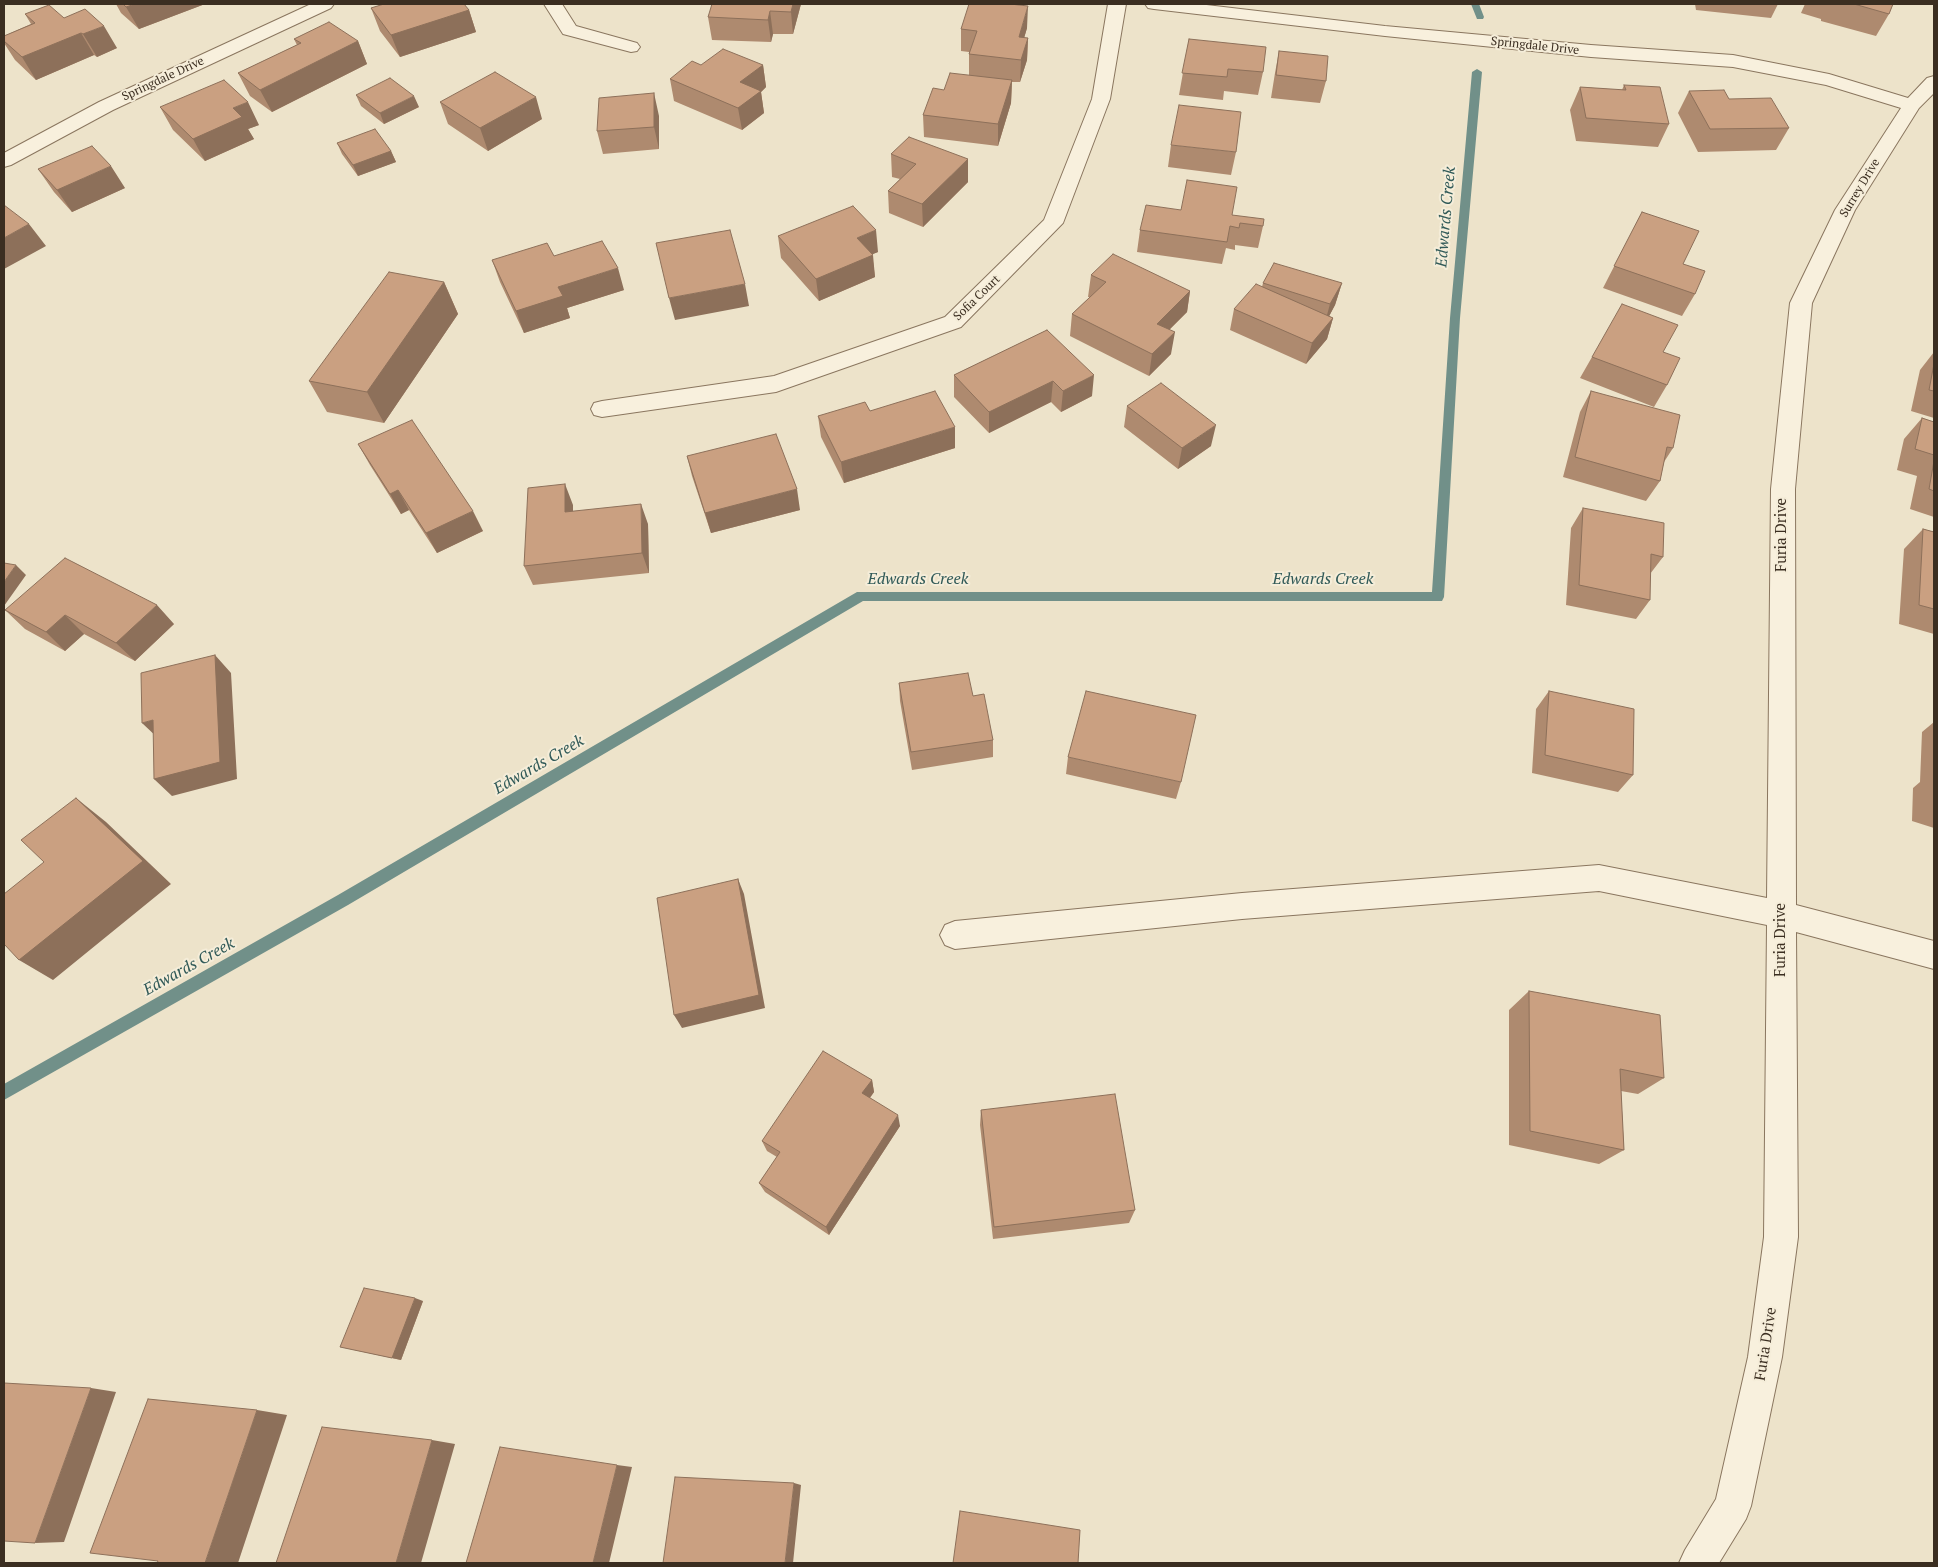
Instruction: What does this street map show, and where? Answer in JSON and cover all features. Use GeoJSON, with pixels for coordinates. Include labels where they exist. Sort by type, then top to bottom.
{"type":"FeatureCollection","features":[{"type":"Feature","properties":{"kind":"street","name":"Springdale Drive"},"geometry":{"type":"LineString","coordinates":[[4,161],[106,106],[324,4]]}},
{"type":"Feature","properties":{"kind":"street"},"geometry":{"type":"LineString","coordinates":[[553,4],[569,30],[631,47]]}},
{"type":"Feature","properties":{"kind":"street","name":"Sofia Court"},"geometry":{"type":"LineString","coordinates":[[602,409],[776,384],[953,322],[1053,223],[1101,99],[1117,4]]}},
{"type":"Feature","properties":{"kind":"street","name":"Springdale Drive"},"geometry":{"type":"LineString","coordinates":[[1154,4],[1385,31],[1591,51],[1733,61],[1829,80],[1912,104]]}},
{"type":"Feature","properties":{"kind":"street","name":"Surrey Drive"},"geometry":{"type":"LineString","coordinates":[[1801,303],[1845,210],[1912,104],[1934,82]]}},
{"type":"Feature","properties":{"kind":"street","name":"Furia Drive"},"geometry":{"type":"LineString","coordinates":[[1698,1563],[1733,1506],[1768,1339],[1780,1238],[1782,489],[1801,303]]}},
{"type":"Feature","properties":{"kind":"street"},"geometry":{"type":"LineString","coordinates":[[955,935],[1252,905],[1599,878],[1781,914],[1934,954]]}},
{"type":"Feature","properties":{"kind":"building"},"geometry":{"type":"Polygon","coordinates":[[[123,4],[135,4],[126,7],[123,4]]]}},
{"type":"Feature","properties":{"kind":"building"},"geometry":{"type":"Polygon","coordinates":[[[384,4],[464,4],[469,10],[391,35],[371,8],[384,4]]]}},
{"type":"Feature","properties":{"kind":"building"},"geometry":{"type":"Polygon","coordinates":[[[712,4],[793,4],[791,12],[770,11],[768,20],[708,17],[712,4]]]}},
{"type":"Feature","properties":{"kind":"building"},"geometry":{"type":"Polygon","coordinates":[[[969,4],[1028,6],[1019,37],[1028,38],[1021,60],[969,54],[977,31],[961,29],[969,4]]]}},
{"type":"Feature","properties":{"kind":"building"},"geometry":{"type":"Polygon","coordinates":[[[1854,4],[1893,4],[1889,14],[1854,4]]]}},
{"type":"Feature","properties":{"kind":"building"},"geometry":{"type":"Polygon","coordinates":[[[49,5],[64,18],[85,9],[104,26],[83,34],[81,33],[22,57],[4,41],[4,36],[35,23],[25,14],[49,5]]]}},
{"type":"Feature","properties":{"kind":"building"},"geometry":{"type":"Polygon","coordinates":[[[329,22],[358,41],[260,90],[238,73],[301,43],[294,39],[329,22]]]}},
{"type":"Feature","properties":{"kind":"building"},"geometry":{"type":"Polygon","coordinates":[[[1189,39],[1266,47],[1263,72],[1228,69],[1227,77],[1182,73],[1189,39]]]}},
{"type":"Feature","properties":{"kind":"building"},"geometry":{"type":"Polygon","coordinates":[[[723,49],[763,65],[740,82],[761,91],[738,108],[670,79],[692,61],[701,65],[723,49]]]}},
{"type":"Feature","properties":{"kind":"building"},"geometry":{"type":"Polygon","coordinates":[[[1279,51],[1328,56],[1326,81],[1276,75],[1279,51]]]}},
{"type":"Feature","properties":{"kind":"building"},"geometry":{"type":"Polygon","coordinates":[[[495,72],[536,97],[480,128],[440,102],[495,72]]]}},
{"type":"Feature","properties":{"kind":"building"},"geometry":{"type":"Polygon","coordinates":[[[950,73],[1012,80],[998,124],[923,115],[933,88],[944,90],[950,73]]]}},
{"type":"Feature","properties":{"kind":"building"},"geometry":{"type":"Polygon","coordinates":[[[390,78],[414,96],[380,113],[356,95],[390,78]]]}},
{"type":"Feature","properties":{"kind":"building"},"geometry":{"type":"Polygon","coordinates":[[[224,80],[248,102],[233,108],[242,117],[193,139],[160,107],[224,80]]]}},
{"type":"Feature","properties":{"kind":"building"},"geometry":{"type":"Polygon","coordinates":[[[1624,85],[1660,87],[1669,124],[1586,118],[1580,87],[1626,90],[1624,85]]]}},
{"type":"Feature","properties":{"kind":"building"},"geometry":{"type":"Polygon","coordinates":[[[1724,90],[1729,99],[1771,98],[1789,128],[1710,129],[1689,91],[1724,90]]]}},
{"type":"Feature","properties":{"kind":"building"},"geometry":{"type":"Polygon","coordinates":[[[654,93],[654,127],[597,131],[599,98],[654,93]]]}},
{"type":"Feature","properties":{"kind":"building"},"geometry":{"type":"Polygon","coordinates":[[[1179,105],[1241,112],[1236,152],[1171,145],[1179,105]]]}},
{"type":"Feature","properties":{"kind":"building"},"geometry":{"type":"Polygon","coordinates":[[[375,129],[391,151],[353,165],[337,143],[375,129]]]}},
{"type":"Feature","properties":{"kind":"building"},"geometry":{"type":"Polygon","coordinates":[[[909,137],[968,159],[922,204],[888,191],[916,164],[891,154],[909,137]]]}},
{"type":"Feature","properties":{"kind":"building"},"geometry":{"type":"Polygon","coordinates":[[[92,146],[111,166],[57,190],[38,169],[92,146]]]}},
{"type":"Feature","properties":{"kind":"building"},"geometry":{"type":"Polygon","coordinates":[[[1187,180],[1237,187],[1232,215],[1264,219],[1263,226],[1240,223],[1239,228],[1230,226],[1227,242],[1140,230],[1146,205],[1181,210],[1187,180]]]}},
{"type":"Feature","properties":{"kind":"building"},"geometry":{"type":"Polygon","coordinates":[[[4,205],[29,224],[4,238],[4,205]]]}},
{"type":"Feature","properties":{"kind":"building"},"geometry":{"type":"Polygon","coordinates":[[[853,206],[876,230],[857,238],[873,255],[816,279],[778,236],[853,206]]]}},
{"type":"Feature","properties":{"kind":"building"},"geometry":{"type":"Polygon","coordinates":[[[1642,212],[1699,231],[1683,264],[1705,271],[1695,294],[1614,266],[1642,212]]]}},
{"type":"Feature","properties":{"kind":"building"},"geometry":{"type":"Polygon","coordinates":[[[730,230],[745,284],[669,298],[656,243],[730,230]]]}},
{"type":"Feature","properties":{"kind":"building"},"geometry":{"type":"Polygon","coordinates":[[[602,241],[618,268],[558,287],[563,296],[516,311],[492,260],[547,243],[554,256],[602,241]]]}},
{"type":"Feature","properties":{"kind":"building"},"geometry":{"type":"Polygon","coordinates":[[[1113,254],[1190,291],[1157,324],[1175,332],[1152,354],[1072,314],[1106,282],[1091,275],[1113,254]]]}},
{"type":"Feature","properties":{"kind":"building"},"geometry":{"type":"Polygon","coordinates":[[[1274,263],[1342,283],[1330,304],[1263,283],[1274,263]]]}},
{"type":"Feature","properties":{"kind":"building"},"geometry":{"type":"Polygon","coordinates":[[[389,272],[444,282],[367,392],[309,381],[389,272]]]}},
{"type":"Feature","properties":{"kind":"building"},"geometry":{"type":"Polygon","coordinates":[[[1256,284],[1333,318],[1312,343],[1234,309],[1256,284]]]}},
{"type":"Feature","properties":{"kind":"building"},"geometry":{"type":"Polygon","coordinates":[[[1622,304],[1678,325],[1663,352],[1680,358],[1667,385],[1592,357],[1622,304]]]}},
{"type":"Feature","properties":{"kind":"building"},"geometry":{"type":"Polygon","coordinates":[[[1047,330],[1094,375],[1063,391],[1053,381],[989,412],[954,375],[1047,330]]]}},
{"type":"Feature","properties":{"kind":"building"},"geometry":{"type":"Polygon","coordinates":[[[1934,364],[1934,391],[1929,390],[1934,364]]]}},
{"type":"Feature","properties":{"kind":"building"},"geometry":{"type":"Polygon","coordinates":[[[1161,383],[1216,425],[1182,448],[1127,406],[1161,383]]]}},
{"type":"Feature","properties":{"kind":"building"},"geometry":{"type":"Polygon","coordinates":[[[935,391],[955,427],[841,462],[818,416],[865,402],[870,411],[935,391]]]}},
{"type":"Feature","properties":{"kind":"building"},"geometry":{"type":"Polygon","coordinates":[[[1591,391],[1680,415],[1673,448],[1667,447],[1660,481],[1575,457],[1591,391]]]}},
{"type":"Feature","properties":{"kind":"building"},"geometry":{"type":"Polygon","coordinates":[[[1922,418],[1934,422],[1934,455],[1915,449],[1922,418]]]}},
{"type":"Feature","properties":{"kind":"building"},"geometry":{"type":"Polygon","coordinates":[[[412,420],[473,511],[426,533],[398,490],[390,494],[358,444],[412,420]]]}},
{"type":"Feature","properties":{"kind":"building"},"geometry":{"type":"Polygon","coordinates":[[[776,434],[797,489],[705,513],[687,456],[776,434]]]}},
{"type":"Feature","properties":{"kind":"building"},"geometry":{"type":"Polygon","coordinates":[[[1934,461],[1934,491],[1929,489],[1934,461]]]}},
{"type":"Feature","properties":{"kind":"building"},"geometry":{"type":"Polygon","coordinates":[[[565,484],[565,512],[641,504],[642,553],[524,566],[528,488],[565,484]]]}},
{"type":"Feature","properties":{"kind":"building"},"geometry":{"type":"Polygon","coordinates":[[[1583,508],[1664,523],[1663,557],[1651,554],[1650,600],[1579,585],[1583,508]]]}},
{"type":"Feature","properties":{"kind":"building"},"geometry":{"type":"Polygon","coordinates":[[[1923,529],[1934,532],[1934,609],[1919,605],[1923,529]]]}},
{"type":"Feature","properties":{"kind":"building"},"geometry":{"type":"Polygon","coordinates":[[[65,558],[157,605],[116,643],[65,615],[46,632],[5,610],[65,558]]]}},
{"type":"Feature","properties":{"kind":"building"},"geometry":{"type":"Polygon","coordinates":[[[4,563],[16,565],[4,582],[4,563]]]}},
{"type":"Feature","properties":{"kind":"building"},"geometry":{"type":"Polygon","coordinates":[[[215,655],[220,762],[154,779],[153,720],[142,723],[141,673],[215,655]]]}},
{"type":"Feature","properties":{"kind":"building"},"geometry":{"type":"Polygon","coordinates":[[[968,673],[973,696],[984,694],[993,740],[911,752],[899,683],[968,673]]]}},
{"type":"Feature","properties":{"kind":"building"},"geometry":{"type":"Polygon","coordinates":[[[1086,691],[1196,715],[1181,782],[1068,757],[1086,691]]]}},
{"type":"Feature","properties":{"kind":"building"},"geometry":{"type":"Polygon","coordinates":[[[1549,691],[1634,709],[1633,775],[1545,755],[1549,691]]]}},
{"type":"Feature","properties":{"kind":"building"},"geometry":{"type":"Polygon","coordinates":[[[76,798],[143,861],[19,960],[4,944],[4,894],[44,862],[21,840],[76,798]]]}},
{"type":"Feature","properties":{"kind":"building"},"geometry":{"type":"Polygon","coordinates":[[[738,879],[759,995],[674,1015],[657,898],[738,879]]]}},
{"type":"Feature","properties":{"kind":"building"},"geometry":{"type":"Polygon","coordinates":[[[1529,991],[1660,1015],[1664,1078],[1620,1069],[1624,1150],[1530,1131],[1529,991]]]}},
{"type":"Feature","properties":{"kind":"building"},"geometry":{"type":"Polygon","coordinates":[[[823,1051],[872,1080],[862,1093],[898,1115],[826,1227],[759,1183],[780,1152],[762,1141],[823,1051]]]}},
{"type":"Feature","properties":{"kind":"building"},"geometry":{"type":"Polygon","coordinates":[[[1115,1094],[1135,1210],[994,1227],[981,1110],[1115,1094]]]}},
{"type":"Feature","properties":{"kind":"building"},"geometry":{"type":"Polygon","coordinates":[[[364,1288],[415,1298],[392,1358],[340,1347],[364,1288]]]}},
{"type":"Feature","properties":{"kind":"building"},"geometry":{"type":"Polygon","coordinates":[[[4,1383],[91,1388],[35,1543],[4,1541],[4,1383]]]}},
{"type":"Feature","properties":{"kind":"building"},"geometry":{"type":"Polygon","coordinates":[[[148,1399],[257,1410],[205,1563],[157,1563],[158,1561],[90,1553],[148,1399]]]}},
{"type":"Feature","properties":{"kind":"building"},"geometry":{"type":"Polygon","coordinates":[[[322,1427],[432,1440],[396,1563],[276,1563],[322,1427]]]}},
{"type":"Feature","properties":{"kind":"building"},"geometry":{"type":"Polygon","coordinates":[[[500,1447],[617,1465],[593,1563],[466,1563],[500,1447]]]}},
{"type":"Feature","properties":{"kind":"building"},"geometry":{"type":"Polygon","coordinates":[[[675,1477],[794,1483],[785,1563],[663,1563],[675,1477]]]}},
{"type":"Feature","properties":{"kind":"building"},"geometry":{"type":"Polygon","coordinates":[[[960,1511],[1080,1530],[1078,1563],[953,1563],[960,1511]]]}},
{"type":"Feature","properties":{"kind":"waterway","name":"Edwards Creek"},"geometry":{"type":"LineString","coordinates":[[1475,4],[1480,17]]}},
{"type":"Feature","properties":{"kind":"waterway","name":"Edwards Creek"},"geometry":{"type":"LineString","coordinates":[[4,1092],[343,900],[861,596],[1438,597],[1455,318],[1477,72]]}}]}
